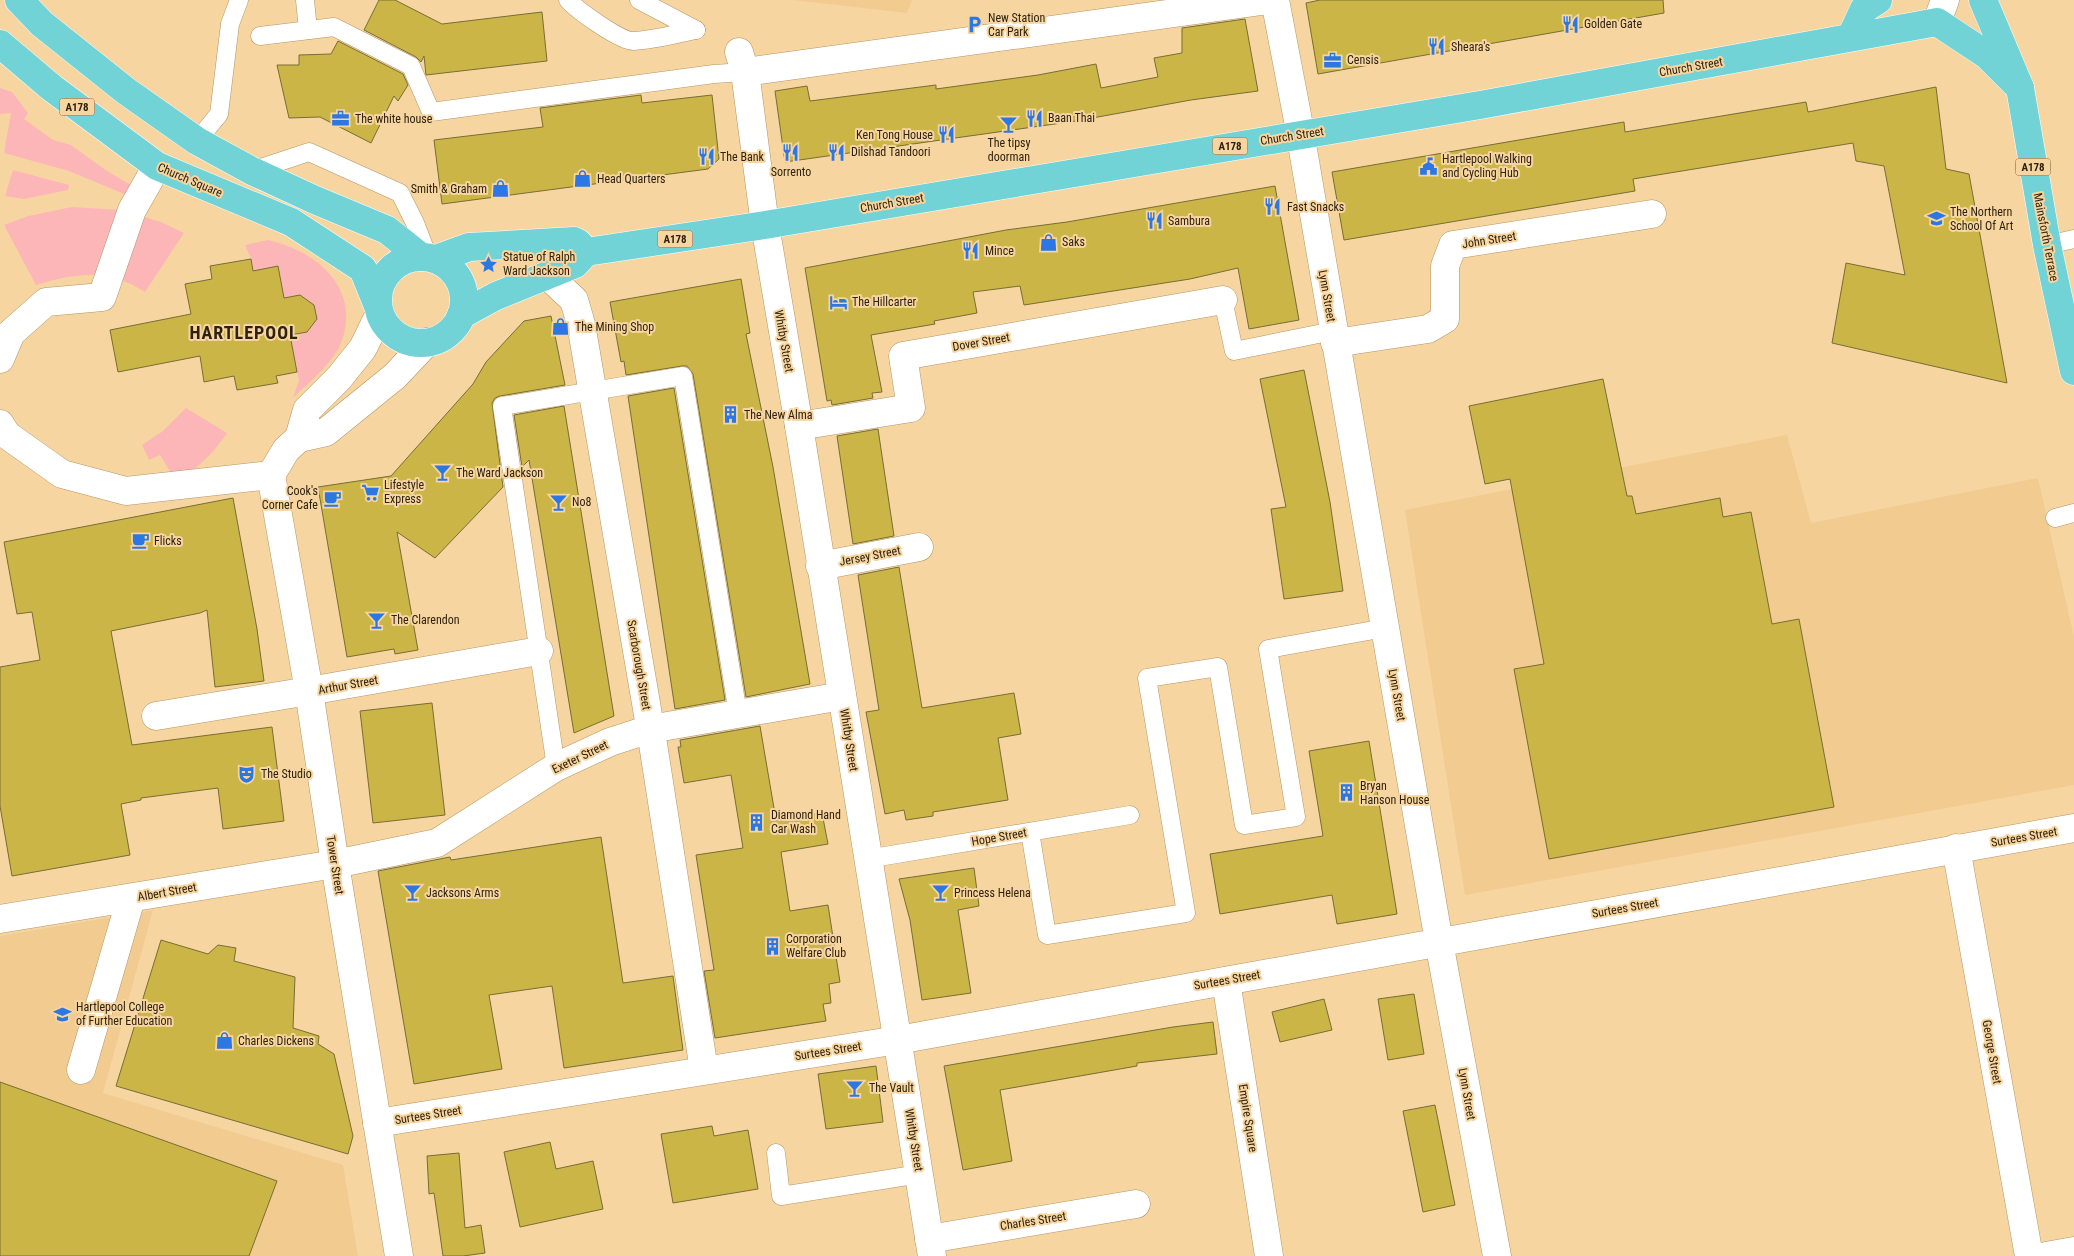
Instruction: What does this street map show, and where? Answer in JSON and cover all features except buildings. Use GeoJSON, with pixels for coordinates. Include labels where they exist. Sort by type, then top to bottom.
{"type":"FeatureCollection","features":[{"type":"Feature","properties":{"kind":"main road"},"geometry":{"type":"LineString","coordinates":[[19,0],[42,24],[126,91],[197,141],[252,171],[387,230],[428,257],[448,265],[457,276],[463,288],[462,315]]}},
{"type":"Feature","properties":{"kind":"main road"},"geometry":{"type":"LineString","coordinates":[[1852,37],[1864,9],[1878,0]]}},
{"type":"Feature","properties":{"kind":"main road","name":"Mainsforth Terrace"},"geometry":{"type":"LineString","coordinates":[[1983,0],[2020,88],[2047,245],[2074,371]]}},
{"type":"Feature","properties":{"kind":"main road","name":"Church Street"},"geometry":{"type":"LineString","coordinates":[[427,342],[442,338],[454,328],[462,315],[496,296],[546,274],[575,264],[586,252],[764,225],[1480,105],[1852,37],[1941,11]]}},
{"type":"Feature","properties":{"kind":"main road","name":"A178"},"geometry":{"type":"LineString","coordinates":[[1941,11],[2020,88]]}},
{"type":"Feature","properties":{"kind":"main road","name":"Church Square"},"geometry":{"type":"LineString","coordinates":[[0,44],[52,88],[157,166],[291,222],[363,269],[379,309]]}},
{"type":"Feature","properties":{"kind":"main road"},"geometry":{"type":"LineString","coordinates":[[379,309],[380,288],[388,271],[403,260],[428,257],[469,247],[574,241],[586,252]]}},
{"type":"Feature","properties":{"kind":"main road","name":"A178"},"geometry":{"type":"LineString","coordinates":[[379,309],[387,326],[398,336],[412,342],[427,342]]}},
{"type":"Feature","properties":{"kind":"street"},"geometry":{"type":"LineString","coordinates":[[742,62],[1269,0]]}},
{"type":"Feature","properties":{"kind":"street","name":"Lynn Street"},"geometry":{"type":"LineString","coordinates":[[1275,0],[1300,134],[1439,942],[1497,1256]]}},
{"type":"Feature","properties":{"kind":"street","name":"Whitby Street"},"geometry":{"type":"LineString","coordinates":[[742,62],[764,225],[799,426],[867,860],[931,1247]]}},
{"type":"Feature","properties":{"kind":"street"},"geometry":{"type":"LineString","coordinates":[[0,359],[11,333],[46,302],[102,297],[132,210],[157,166]]}},
{"type":"Feature","properties":{"kind":"street","name":"John Street"},"geometry":{"type":"LineString","coordinates":[[1334,337],[1428,329],[1445,319],[1444,266],[1453,245],[1652,214]]}},
{"type":"Feature","properties":{"kind":"street","name":"Scarborough Street"},"geometry":{"type":"LineString","coordinates":[[546,274],[574,300],[581,324],[650,729],[704,1070]]}},
{"type":"Feature","properties":{"kind":"street","name":"Dover Street"},"geometry":{"type":"LineString","coordinates":[[799,426],[911,408],[903,356],[1223,300]]}},
{"type":"Feature","properties":{"kind":"street"},"geometry":{"type":"LineString","coordinates":[[299,438],[307,410],[339,378],[362,348],[379,309]]}},
{"type":"Feature","properties":{"kind":"street"},"geometry":{"type":"LineString","coordinates":[[0,424],[7,435],[62,474],[126,491],[270,475],[286,450],[299,438],[326,432],[395,376],[427,342]]}},
{"type":"Feature","properties":{"kind":"street","name":"Tower Street"},"geometry":{"type":"LineString","coordinates":[[270,475],[309,691],[335,864],[400,1256]]}},
{"type":"Feature","properties":{"kind":"street","name":"Jersey Street"},"geometry":{"type":"LineString","coordinates":[[820,566],[919,547]]}},
{"type":"Feature","properties":{"kind":"street","name":"Arthur Street"},"geometry":{"type":"LineString","coordinates":[[156,716],[539,651]]}},
{"type":"Feature","properties":{"kind":"street","name":"Exeter Street"},"geometry":{"type":"LineString","coordinates":[[335,864],[437,843],[556,767],[610,742],[650,729],[842,696]]}},
{"type":"Feature","properties":{"kind":"street","name":"Surtees Street"},"geometry":{"type":"LineString","coordinates":[[378,1123],[898,1040],[2074,828]]}},
{"type":"Feature","properties":{"kind":"street","name":"George Street"},"geometry":{"type":"LineString","coordinates":[[1956,848],[2029,1256]]}},
{"type":"Feature","properties":{"kind":"street","name":"Albert Street"},"geometry":{"type":"LineString","coordinates":[[0,919],[335,864]]}},
{"type":"Feature","properties":{"kind":"street"},"geometry":{"type":"LineString","coordinates":[[81,1070],[131,898]]}},
{"type":"Feature","properties":{"kind":"street","name":"Empire Square"},"geometry":{"type":"LineString","coordinates":[[1226,981],[1269,1256]]}},
{"type":"Feature","properties":{"kind":"street","name":"Charles Street"},"geometry":{"type":"LineString","coordinates":[[931,1247],[1136,1204]]}},
{"type":"Feature","properties":{"kind":"street"},"geometry":{"type":"LineString","coordinates":[[2046,1256],[2074,1251]]}},
{"type":"Feature","properties":{"kind":"lane"},"geometry":{"type":"LineString","coordinates":[[197,141],[219,114],[230,24],[239,0]]}},
{"type":"Feature","properties":{"kind":"lane"},"geometry":{"type":"LineString","coordinates":[[305,0],[308,30]]}},
{"type":"Feature","properties":{"kind":"lane"},"geometry":{"type":"LineString","coordinates":[[568,0],[604,28],[632,42],[696,30],[639,0]]}},
{"type":"Feature","properties":{"kind":"lane"},"geometry":{"type":"LineString","coordinates":[[260,36],[334,27],[411,66],[431,112],[714,74],[742,62]]}},
{"type":"Feature","properties":{"kind":"lane"},"geometry":{"type":"LineString","coordinates":[[252,171],[309,152],[400,193],[428,257]]}},
{"type":"Feature","properties":{"kind":"lane"},"geometry":{"type":"LineString","coordinates":[[2047,245],[2074,238]]}},
{"type":"Feature","properties":{"kind":"lane"},"geometry":{"type":"LineString","coordinates":[[1223,300],[1234,351],[1334,337]]}},
{"type":"Feature","properties":{"kind":"lane"},"geometry":{"type":"LineString","coordinates":[[556,767],[502,406],[683,376],[738,714]]}},
{"type":"Feature","properties":{"kind":"lane"},"geometry":{"type":"LineString","coordinates":[[2055,518],[2074,512]]}},
{"type":"Feature","properties":{"kind":"lane"},"geometry":{"type":"LineString","coordinates":[[1030,832],[1047,935],[1186,913],[1147,678],[1218,667],[1244,825],[1296,816],[1268,649],[1386,628]]}},
{"type":"Feature","properties":{"kind":"lane","name":"Hope Street"},"geometry":{"type":"LineString","coordinates":[[867,860],[1130,815]]}},
{"type":"Feature","properties":{"kind":"lane"},"geometry":{"type":"LineString","coordinates":[[776,1154],[781,1196],[920,1174]]}},
{"type":"Feature","properties":{"kind":"shaded area"},"geometry":{"type":"Polygon","coordinates":[[[793,0],[912,0],[907,13],[793,0]]]}},
{"type":"Feature","properties":{"kind":"shaded area"},"geometry":{"type":"Polygon","coordinates":[[[0,88],[12,92],[28,113],[24,119],[53,140],[71,145],[107,171],[131,185],[129,196],[69,171],[4,153],[11,113],[0,114],[0,88]]]}},
{"type":"Feature","properties":{"kind":"shaded area"},"geometry":{"type":"Polygon","coordinates":[[[13,170],[69,185],[68,190],[24,199],[5,196],[13,170]]]}},
{"type":"Feature","properties":{"kind":"shaded area"},"geometry":{"type":"Polygon","coordinates":[[[72,207],[122,210],[102,275],[69,277],[36,285],[4,225],[28,216],[72,207]]]}},
{"type":"Feature","properties":{"kind":"shaded area"},"geometry":{"type":"Polygon","coordinates":[[[141,216],[161,222],[184,233],[145,292],[131,284],[114,278],[141,216]]]}},
{"type":"Feature","properties":{"kind":"shaded area"},"geometry":{"type":"Polygon","coordinates":[[[268,240],[286,245],[318,263],[331,275],[340,290],[345,306],[346,324],[338,350],[320,372],[293,398],[299,380],[290,335],[307,332],[317,319],[314,305],[300,295],[284,298],[278,266],[253,271],[251,259],[245,245],[268,240]]]}},
{"type":"Feature","properties":{"kind":"shaded area"},"geometry":{"type":"Polygon","coordinates":[[[186,408],[227,433],[204,460],[176,481],[160,455],[149,460],[142,445],[163,431],[186,408]]]}},
{"type":"Feature","properties":{"kind":"shaded area"},"geometry":{"type":"Polygon","coordinates":[[[1787,435],[1811,523],[2038,478],[2074,637],[2074,785],[1465,895],[1405,510],[1787,435]]]}},
{"type":"Feature","properties":{"kind":"shaded area","name":"Hartlepool College of Further Education"},"geometry":{"type":"Polygon","coordinates":[[[153,910],[103,1093],[343,1165],[358,1256],[0,1256],[0,936],[153,910]]]}},
{"type":"Feature","properties":{"kind":"place","name":"Golden Gate"},"geometry":{"type":"Point","coordinates":[1570,24]}},
{"type":"Feature","properties":{"kind":"place","name":"New Station Car Park"},"geometry":{"type":"Point","coordinates":[974,25]}},
{"type":"Feature","properties":{"kind":"place","name":"Sheara's"},"geometry":{"type":"Point","coordinates":[1437,47]}},
{"type":"Feature","properties":{"kind":"place","name":"Censis"},"geometry":{"type":"Point","coordinates":[1333,60]}},
{"type":"Feature","properties":{"kind":"place","name":"Baan Thai"},"geometry":{"type":"Point","coordinates":[1034,118]}},
{"type":"Feature","properties":{"kind":"place","name":"The white house"},"geometry":{"type":"Point","coordinates":[341,119]}},
{"type":"Feature","properties":{"kind":"place","name":"The tipsy doorman"},"geometry":{"type":"Point","coordinates":[1009,124]}},
{"type":"Feature","properties":{"kind":"place","name":"Ken Tong House"},"geometry":{"type":"Point","coordinates":[947,135]}},
{"type":"Feature","properties":{"kind":"place","name":"Dilshad Tandoori"},"geometry":{"type":"Point","coordinates":[837,152]}},
{"type":"Feature","properties":{"kind":"place","name":"Sorrento"},"geometry":{"type":"Point","coordinates":[791,153]}},
{"type":"Feature","properties":{"kind":"place","name":"The Bank"},"geometry":{"type":"Point","coordinates":[706,157]}},
{"type":"Feature","properties":{"kind":"place","name":"Hartlepool Walking and Cycling Hub"},"geometry":{"type":"Point","coordinates":[1428,166]}},
{"type":"Feature","properties":{"kind":"place","name":"Head Quarters"},"geometry":{"type":"Point","coordinates":[583,179]}},
{"type":"Feature","properties":{"kind":"place","name":"Smith & Graham"},"geometry":{"type":"Point","coordinates":[501,189]}},
{"type":"Feature","properties":{"kind":"place","name":"Fast Snacks"},"geometry":{"type":"Point","coordinates":[1273,207]}},
{"type":"Feature","properties":{"kind":"place","name":"The Northern School Of Art"},"geometry":{"type":"Point","coordinates":[1936,219]}},
{"type":"Feature","properties":{"kind":"place","name":"Sambura"},"geometry":{"type":"Point","coordinates":[1154,221]}},
{"type":"Feature","properties":{"kind":"place","name":"Saks"},"geometry":{"type":"Point","coordinates":[1048,242]}},
{"type":"Feature","properties":{"kind":"place","name":"Mince"},"geometry":{"type":"Point","coordinates":[971,251]}},
{"type":"Feature","properties":{"kind":"place","name":"Statue of Ralph Ward Jackson"},"geometry":{"type":"Point","coordinates":[489,264]}},
{"type":"Feature","properties":{"kind":"place","name":"The Hillcarter"},"geometry":{"type":"Point","coordinates":[838,302]}},
{"type":"Feature","properties":{"kind":"place","name":"The Mining Shop"},"geometry":{"type":"Point","coordinates":[561,327]}},
{"type":"Feature","properties":{"kind":"place","name":"The New Alma"},"geometry":{"type":"Point","coordinates":[730,415]}},
{"type":"Feature","properties":{"kind":"place","name":"The Ward Jackson"},"geometry":{"type":"Point","coordinates":[442,473]}},
{"type":"Feature","properties":{"kind":"place","name":"Lifestyle Express"},"geometry":{"type":"Point","coordinates":[370,492]}},
{"type":"Feature","properties":{"kind":"place","name":"Cook's Corner Cafe"},"geometry":{"type":"Point","coordinates":[332,498]}},
{"type":"Feature","properties":{"kind":"place","name":"No8"},"geometry":{"type":"Point","coordinates":[558,502]}},
{"type":"Feature","properties":{"kind":"place","name":"Flicks"},"geometry":{"type":"Point","coordinates":[140,541]}},
{"type":"Feature","properties":{"kind":"place","name":"The Clarendon"},"geometry":{"type":"Point","coordinates":[377,620]}},
{"type":"Feature","properties":{"kind":"place","name":"The Studio"},"geometry":{"type":"Point","coordinates":[247,774]}},
{"type":"Feature","properties":{"kind":"place","name":"Bryan Hanson House"},"geometry":{"type":"Point","coordinates":[1346,793]}},
{"type":"Feature","properties":{"kind":"place","name":"Diamond Hand Car Wash"},"geometry":{"type":"Point","coordinates":[757,822]}},
{"type":"Feature","properties":{"kind":"place","name":"Jacksons Arms"},"geometry":{"type":"Point","coordinates":[412,893]}},
{"type":"Feature","properties":{"kind":"place","name":"Princess Helena"},"geometry":{"type":"Point","coordinates":[940,893]}},
{"type":"Feature","properties":{"kind":"place","name":"Corporation Welfare Club"},"geometry":{"type":"Point","coordinates":[772,946]}},
{"type":"Feature","properties":{"kind":"place","name":"Hartlepool College of Further Education"},"geometry":{"type":"Point","coordinates":[62,1014]}},
{"type":"Feature","properties":{"kind":"place","name":"Charles Dickens"},"geometry":{"type":"Point","coordinates":[224,1041]}},
{"type":"Feature","properties":{"kind":"place","name":"The Vault"},"geometry":{"type":"Point","coordinates":[855,1088]}},
{"type":"Feature","properties":{"kind":"district","name":"HARTLEPOOL"},"geometry":{"type":"Point","coordinates":[244,333]}}]}
